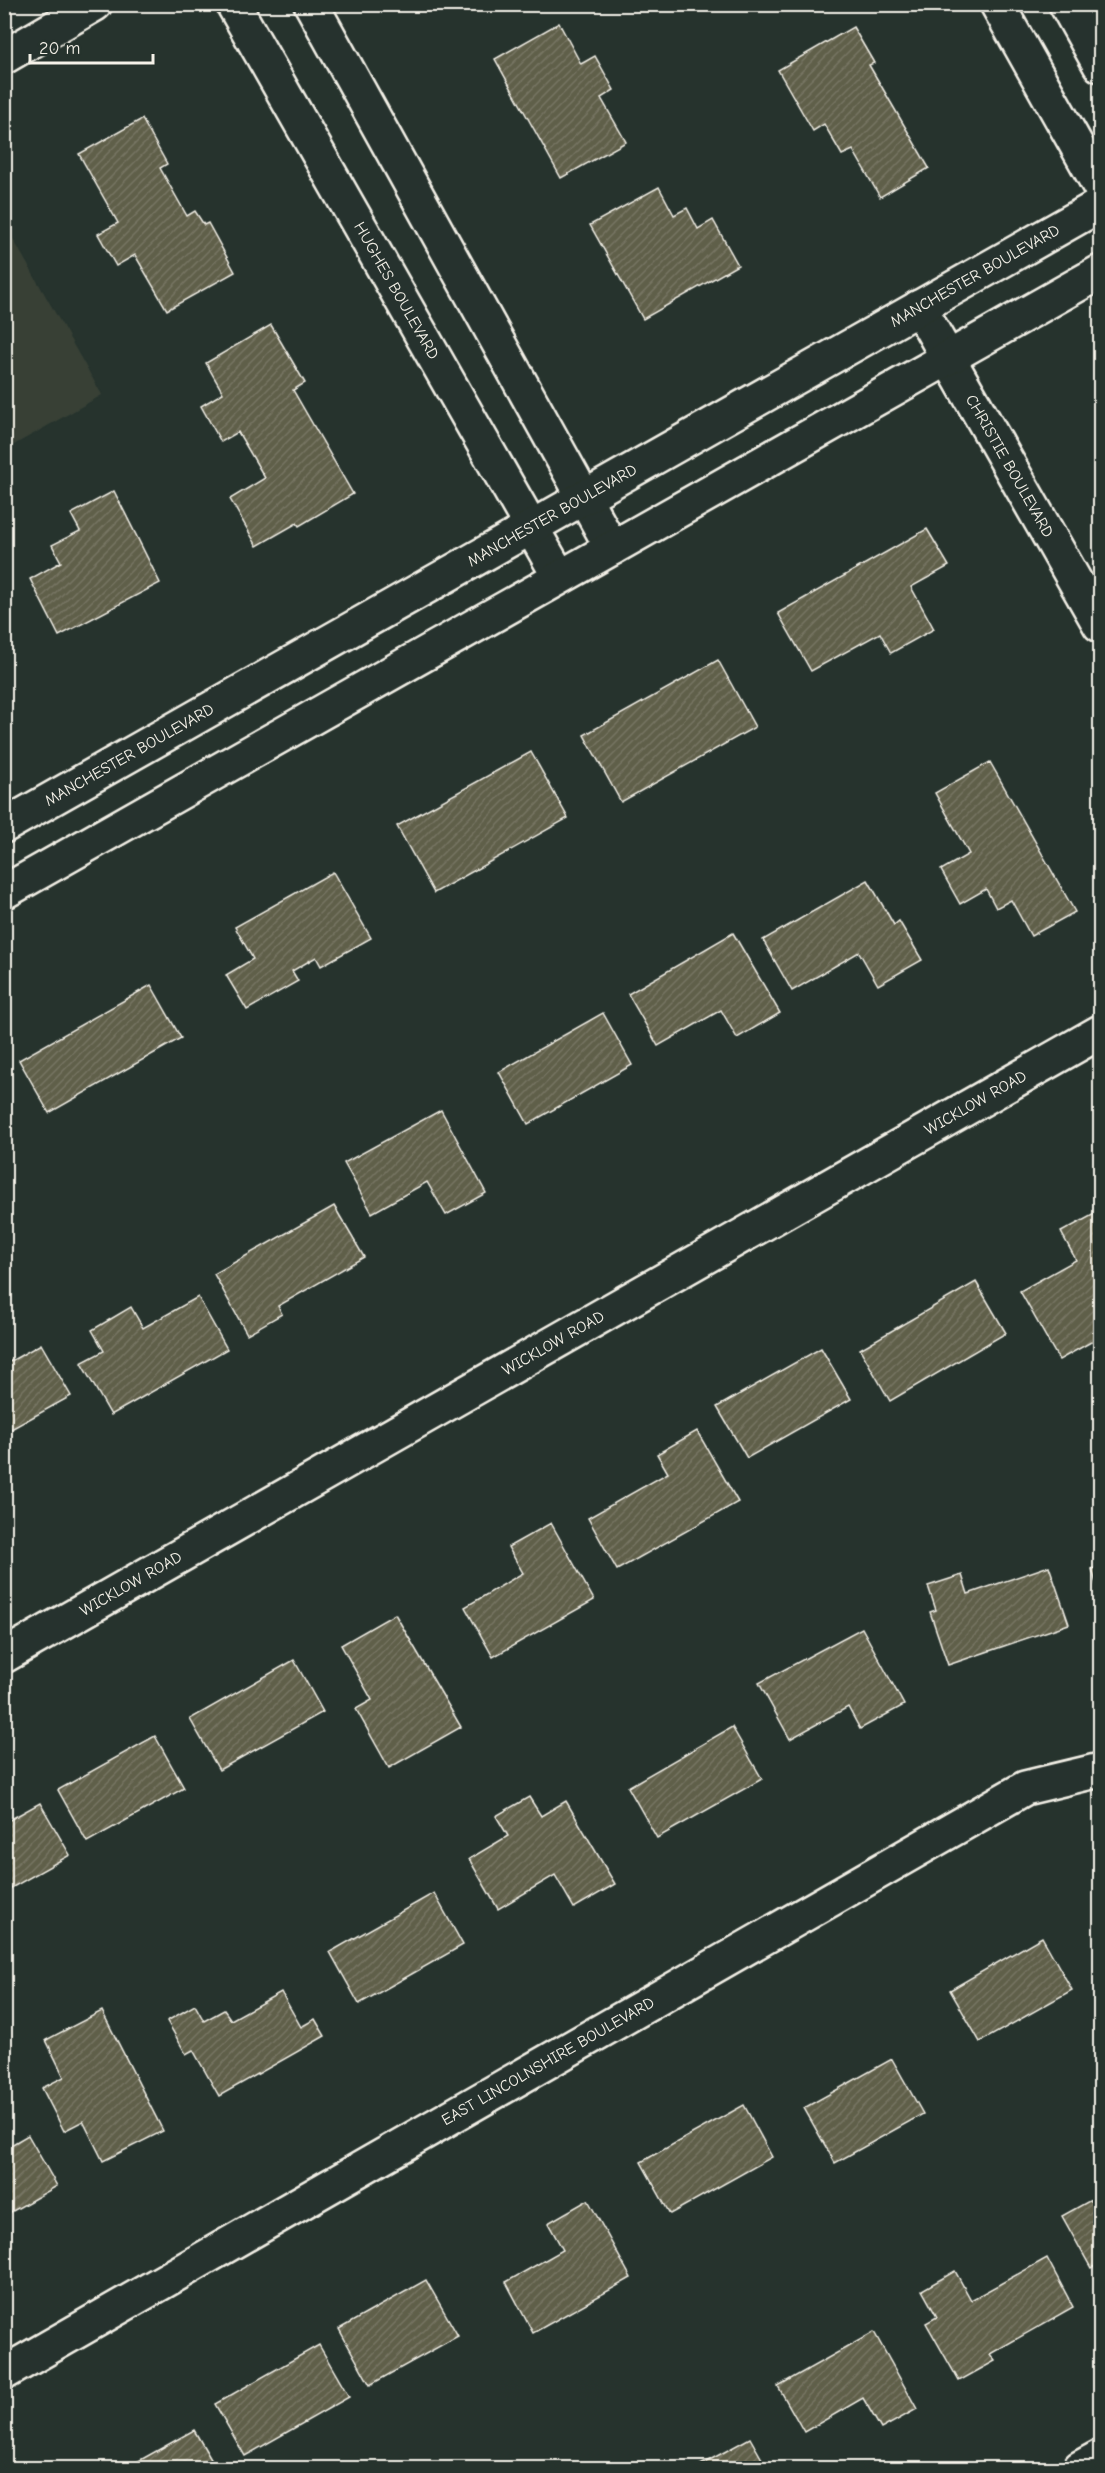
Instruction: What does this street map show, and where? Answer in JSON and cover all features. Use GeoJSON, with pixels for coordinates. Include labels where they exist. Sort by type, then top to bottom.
{"type":"FeatureCollection","features":[{"type":"Feature","properties":{"kind":"street"},"geometry":{"type":"LineString","coordinates":[[4,57],[95,4]]}},
{"type":"Feature","properties":{"kind":"street","name":"HUGHES BOULEVARD"},"geometry":{"type":"LineString","coordinates":[[233,4],[559,576]]}},
{"type":"Feature","properties":{"kind":"street"},"geometry":{"type":"LineString","coordinates":[[311,4],[612,548]]}},
{"type":"Feature","properties":{"kind":"street"},"geometry":{"type":"LineString","coordinates":[[997,4],[1101,187]]}},
{"type":"Feature","properties":{"kind":"street"},"geometry":{"type":"LineString","coordinates":[[1066,4],[1101,65]]}},
{"type":"Feature","properties":{"kind":"street","name":"MANCHESTER BOULEVARD"},"geometry":{"type":"LineString","coordinates":[[4,826],[1101,204]]}},
{"type":"Feature","properties":{"kind":"street"},"geometry":{"type":"LineString","coordinates":[[4,892],[559,576],[1101,272]]}},
{"type":"Feature","properties":{"kind":"street","name":"CHRISTIE BOULEVARD"},"geometry":{"type":"LineString","coordinates":[[919,307],[1101,625]]}},
{"type":"Feature","properties":{"kind":"street","name":"WICKLOW ROAD"},"geometry":{"type":"LineString","coordinates":[[4,1656],[1101,1032]]}},
{"type":"Feature","properties":{"kind":"street","name":"EAST LINCOLNSHIRE BOULEVARD"},"geometry":{"type":"LineString","coordinates":[[4,2373],[1025,1788],[1101,1770]]}},
{"type":"Feature","properties":{"kind":"street"},"geometry":{"type":"LineString","coordinates":[[1080,2469],[1101,2457]]}},
{"type":"Feature","properties":{"kind":"shaded area"},"geometry":{"type":"Polygon","coordinates":[[[4,223],[102,395],[5,450],[4,450],[4,223]]]}},
{"type":"Feature","properties":{"kind":"building"},"geometry":{"type":"Polygon","coordinates":[[[559,23],[581,64],[595,56],[614,90],[601,98],[626,142],[561,178],[495,59],[559,23]]]}},
{"type":"Feature","properties":{"kind":"building"},"geometry":{"type":"Polygon","coordinates":[[[853,27],[874,63],[869,65],[929,168],[880,197],[853,150],[842,155],[824,124],[813,131],[778,70],[853,27]]]}},
{"type":"Feature","properties":{"kind":"building"},"geometry":{"type":"Polygon","coordinates":[[[142,119],[167,164],[160,168],[187,216],[195,211],[204,225],[208,223],[235,272],[167,310],[135,255],[116,266],[98,234],[118,223],[79,154],[142,119]]]}},
{"type":"Feature","properties":{"kind":"building"},"geometry":{"type":"Polygon","coordinates":[[[659,187],[674,215],[687,208],[698,229],[713,220],[738,265],[643,319],[590,225],[659,187]]]}},
{"type":"Feature","properties":{"kind":"building"},"geometry":{"type":"Polygon","coordinates":[[[271,325],[305,383],[293,390],[353,494],[299,526],[297,523],[257,546],[230,499],[265,478],[238,432],[221,442],[201,406],[223,393],[206,363],[271,325]]]}},
{"type":"Feature","properties":{"kind":"building"},"geometry":{"type":"Polygon","coordinates":[[[114,491],[160,583],[59,636],[30,579],[61,562],[52,545],[80,531],[71,514],[114,491]]]}},
{"type":"Feature","properties":{"kind":"building"},"geometry":{"type":"Polygon","coordinates":[[[927,529],[949,566],[911,587],[934,629],[891,653],[880,633],[811,671],[778,613],[927,529]]]}},
{"type":"Feature","properties":{"kind":"building"},"geometry":{"type":"Polygon","coordinates":[[[718,660],[755,727],[621,802],[584,735],[718,660]]]}},
{"type":"Feature","properties":{"kind":"building"},"geometry":{"type":"Polygon","coordinates":[[[531,752],[568,818],[434,893],[397,826],[531,752]]]}},
{"type":"Feature","properties":{"kind":"building"},"geometry":{"type":"Polygon","coordinates":[[[990,762],[1075,912],[1031,936],[1011,900],[996,908],[986,889],[960,904],[941,870],[969,854],[935,793],[990,762]]]}},
{"type":"Feature","properties":{"kind":"building"},"geometry":{"type":"Polygon","coordinates":[[[333,872],[371,938],[321,966],[316,957],[292,971],[298,981],[247,1010],[226,975],[253,959],[235,927],[333,872]]]}},
{"type":"Feature","properties":{"kind":"building"},"geometry":{"type":"Polygon","coordinates":[[[868,880],[894,925],[899,921],[922,960],[878,985],[859,952],[792,991],[763,940],[868,880]]]}},
{"type":"Feature","properties":{"kind":"building"},"geometry":{"type":"Polygon","coordinates":[[[733,933],[780,1013],[737,1038],[721,1010],[658,1046],[628,994],[733,933]]]}},
{"type":"Feature","properties":{"kind":"building"},"geometry":{"type":"Polygon","coordinates":[[[151,985],[181,1038],[49,1113],[19,1060],[151,985]]]}},
{"type":"Feature","properties":{"kind":"building"},"geometry":{"type":"Polygon","coordinates":[[[603,1013],[632,1065],[528,1124],[499,1072],[603,1013]]]}},
{"type":"Feature","properties":{"kind":"building"},"geometry":{"type":"Polygon","coordinates":[[[441,1110],[486,1193],[446,1215],[427,1182],[372,1213],[344,1163],[441,1110]]]}},
{"type":"Feature","properties":{"kind":"building"},"geometry":{"type":"Polygon","coordinates":[[[334,1206],[364,1257],[278,1306],[282,1314],[247,1334],[214,1274],[334,1206]]]}},
{"type":"Feature","properties":{"kind":"building"},"geometry":{"type":"Polygon","coordinates":[[[1100,1211],[1100,1337],[1059,1360],[1020,1291],[1076,1260],[1061,1232],[1100,1211]]]}},
{"type":"Feature","properties":{"kind":"building"},"geometry":{"type":"Polygon","coordinates":[[[976,1282],[1006,1333],[890,1401],[860,1349],[976,1282]]]}},
{"type":"Feature","properties":{"kind":"building"},"geometry":{"type":"Polygon","coordinates":[[[198,1297],[227,1349],[111,1415],[81,1363],[104,1351],[92,1330],[131,1307],[143,1328],[198,1297]]]}},
{"type":"Feature","properties":{"kind":"building"},"geometry":{"type":"Polygon","coordinates":[[[41,1344],[71,1396],[4,1433],[4,1365],[41,1344]]]}},
{"type":"Feature","properties":{"kind":"building"},"geometry":{"type":"Polygon","coordinates":[[[821,1348],[851,1399],[747,1458],[717,1407],[821,1348]]]}},
{"type":"Feature","properties":{"kind":"building"},"geometry":{"type":"Polygon","coordinates":[[[697,1431],[738,1502],[617,1570],[588,1518],[668,1473],[657,1454],[697,1431]]]}},
{"type":"Feature","properties":{"kind":"building"},"geometry":{"type":"Polygon","coordinates":[[[551,1523],[594,1600],[493,1657],[465,1607],[523,1573],[508,1547],[551,1523]]]}},
{"type":"Feature","properties":{"kind":"building"},"geometry":{"type":"Polygon","coordinates":[[[1049,1566],[1069,1624],[948,1665],[930,1612],[936,1610],[928,1586],[962,1575],[968,1594],[1049,1566]]]}},
{"type":"Feature","properties":{"kind":"building"},"geometry":{"type":"Polygon","coordinates":[[[1100,1566],[1100,1598],[1092,1569],[1100,1566]]]}},
{"type":"Feature","properties":{"kind":"building"},"geometry":{"type":"Polygon","coordinates":[[[395,1614],[461,1727],[389,1768],[356,1709],[372,1700],[341,1645],[395,1614]]]}},
{"type":"Feature","properties":{"kind":"building"},"geometry":{"type":"Polygon","coordinates":[[[862,1628],[904,1705],[860,1729],[848,1707],[790,1739],[759,1683],[862,1628]]]}},
{"type":"Feature","properties":{"kind":"building"},"geometry":{"type":"Polygon","coordinates":[[[294,1660],[323,1712],[219,1770],[190,1719],[294,1660]]]}},
{"type":"Feature","properties":{"kind":"building"},"geometry":{"type":"Polygon","coordinates":[[[732,1727],[762,1779],[657,1838],[628,1787],[732,1727]]]}},
{"type":"Feature","properties":{"kind":"building"},"geometry":{"type":"Polygon","coordinates":[[[155,1736],[184,1788],[87,1842],[58,1790],[155,1736]]]}},
{"type":"Feature","properties":{"kind":"building"},"geometry":{"type":"Polygon","coordinates":[[[529,1797],[541,1816],[566,1801],[615,1884],[574,1908],[555,1875],[498,1909],[469,1859],[508,1836],[496,1816],[529,1797]]]}},
{"type":"Feature","properties":{"kind":"building"},"geometry":{"type":"Polygon","coordinates":[[[40,1803],[70,1855],[4,1892],[4,1823],[40,1803]]]}},
{"type":"Feature","properties":{"kind":"building"},"geometry":{"type":"Polygon","coordinates":[[[434,1893],[463,1945],[359,2004],[330,1952],[434,1893]]]}},
{"type":"Feature","properties":{"kind":"building"},"geometry":{"type":"Polygon","coordinates":[[[1042,1937],[1072,1990],[980,2042],[950,1990],[1042,1937]]]}},
{"type":"Feature","properties":{"kind":"building"},"geometry":{"type":"Polygon","coordinates":[[[281,1992],[301,2027],[315,2019],[325,2036],[219,2096],[193,2050],[186,2054],[167,2021],[195,2005],[204,2021],[224,2010],[231,2020],[281,1992]]]}},
{"type":"Feature","properties":{"kind":"building"},"geometry":{"type":"Polygon","coordinates":[[[102,2011],[163,2131],[103,2161],[83,2121],[64,2131],[42,2088],[64,2077],[46,2040],[102,2011]]]}},
{"type":"Feature","properties":{"kind":"building"},"geometry":{"type":"Polygon","coordinates":[[[892,2059],[923,2114],[835,2163],[804,2108],[892,2059]]]}},
{"type":"Feature","properties":{"kind":"building"},"geometry":{"type":"Polygon","coordinates":[[[744,2105],[772,2157],[670,2214],[641,2162],[744,2105]]]}},
{"type":"Feature","properties":{"kind":"building"},"geometry":{"type":"Polygon","coordinates":[[[28,2135],[57,2186],[4,2216],[4,2149],[28,2135]]]}},
{"type":"Feature","properties":{"kind":"building"},"geometry":{"type":"Polygon","coordinates":[[[1100,2195],[1100,2263],[1091,2268],[1062,2216],[1100,2195]]]}},
{"type":"Feature","properties":{"kind":"building"},"geometry":{"type":"Polygon","coordinates":[[[588,2200],[631,2278],[533,2333],[506,2282],[563,2250],[548,2223],[588,2200]]]}},
{"type":"Feature","properties":{"kind":"building"},"geometry":{"type":"Polygon","coordinates":[[[1047,2258],[1073,2307],[990,2354],[995,2361],[959,2381],[926,2323],[937,2317],[922,2290],[955,2271],[971,2300],[1047,2258]]]}},
{"type":"Feature","properties":{"kind":"building"},"geometry":{"type":"Polygon","coordinates":[[[426,2280],[458,2336],[370,2385],[339,2329],[426,2280]]]}},
{"type":"Feature","properties":{"kind":"building"},"geometry":{"type":"Polygon","coordinates":[[[874,2332],[917,2409],[881,2429],[863,2398],[804,2432],[778,2386],[874,2332]]]}},
{"type":"Feature","properties":{"kind":"building"},"geometry":{"type":"Polygon","coordinates":[[[319,2345],[349,2397],[245,2456],[215,2404],[319,2345]]]}},
{"type":"Feature","properties":{"kind":"building"},"geometry":{"type":"Polygon","coordinates":[[[194,2430],[216,2468],[126,2468],[194,2430]]]}},
{"type":"Feature","properties":{"kind":"building"},"geometry":{"type":"Polygon","coordinates":[[[750,2438],[767,2468],[695,2468],[750,2438]]]}}]}
